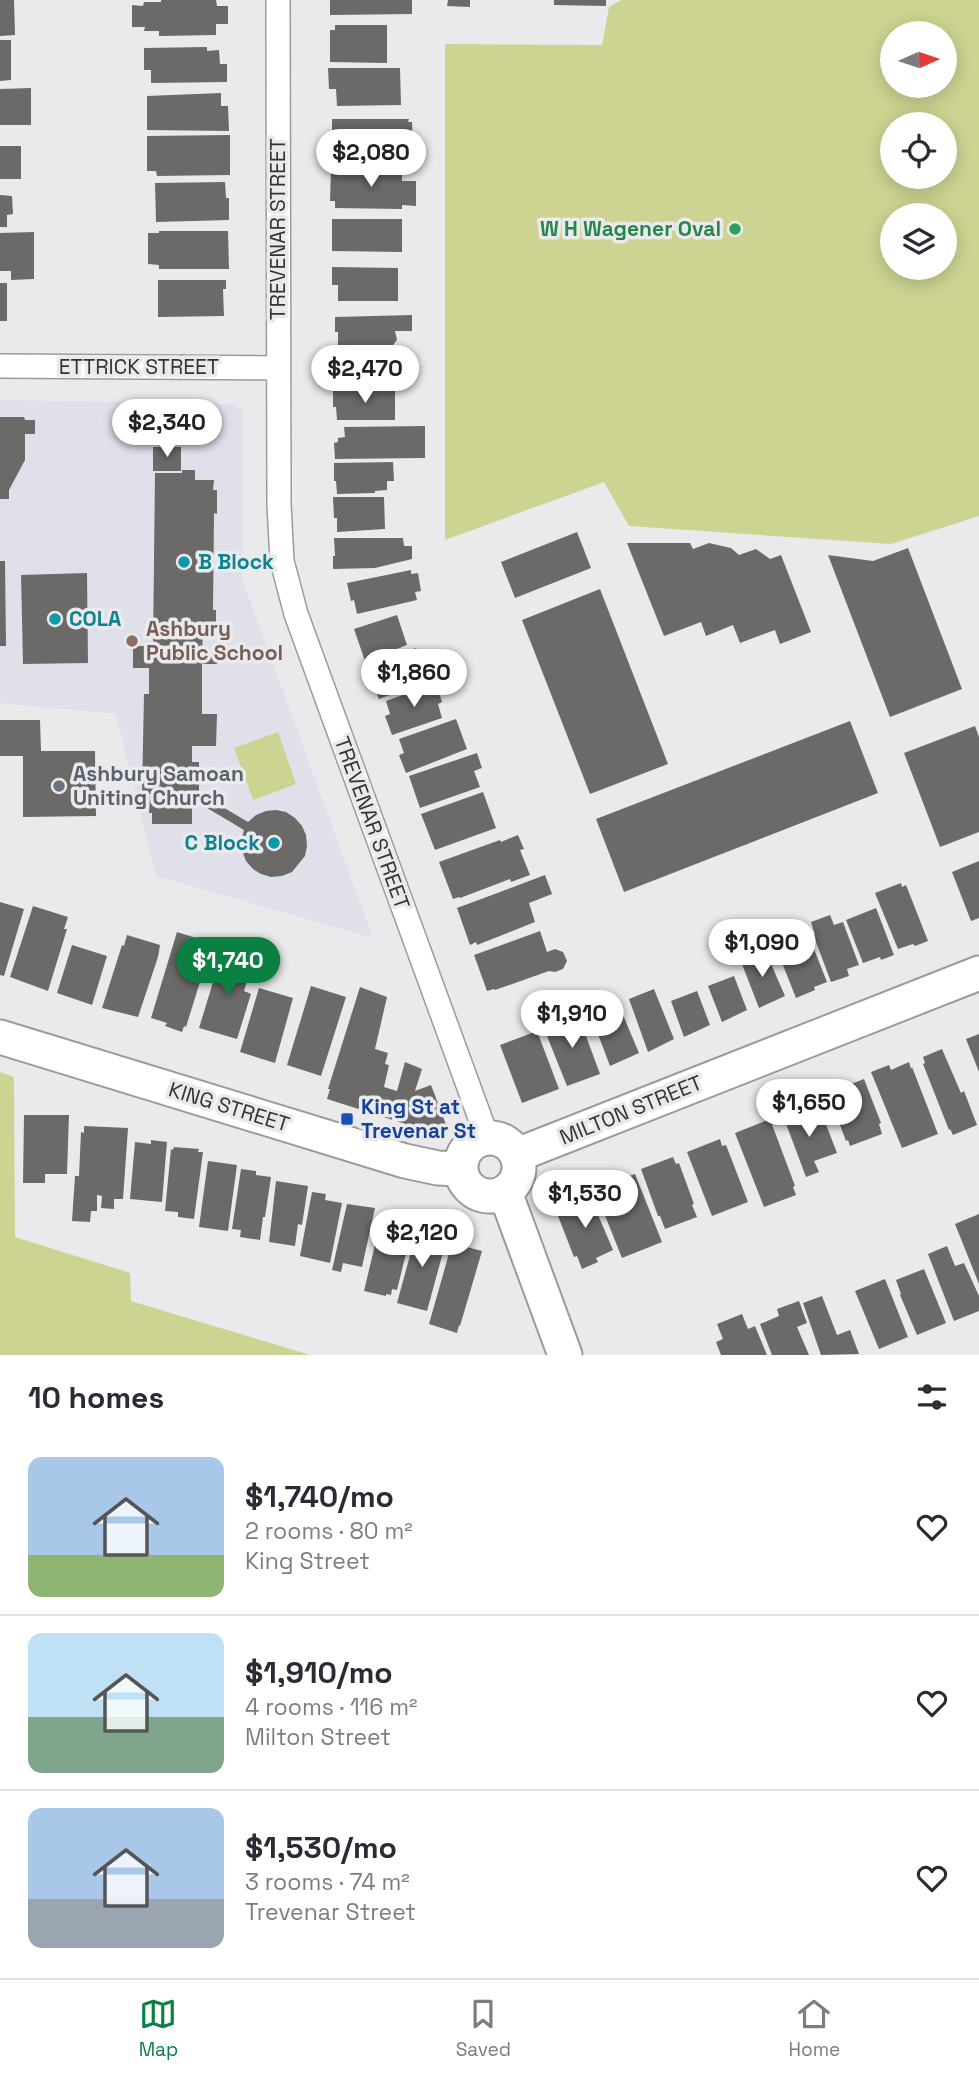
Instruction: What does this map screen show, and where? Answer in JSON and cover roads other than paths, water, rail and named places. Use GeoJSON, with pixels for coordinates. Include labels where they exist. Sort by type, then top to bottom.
{"type":"FeatureCollection","features":[{"type":"Feature","properties":{"kind":"main road","name":"MILTON STREET"},"geometry":{"type":"LineString","coordinates":[[517,1155],[979,973]]}},
{"type":"Feature","properties":{"kind":"main road","name":"KING STREET"},"geometry":{"type":"LineString","coordinates":[[0,1037],[405,1161],[438,1168],[460,1169]]}},
{"type":"Feature","properties":{"kind":"main road"},"geometry":{"type":"LineString","coordinates":[[487,1137],[505,1141],[517,1155],[519,1172],[512,1187],[496,1196],[477,1193],[463,1179],[460,1169],[464,1152],[470,1144],[487,1137]]}},
{"type":"Feature","properties":{"kind":"main road"},"geometry":{"type":"LineString","coordinates":[[505,1192],[565,1355]]}},
{"type":"Feature","properties":{"kind":"street","name":"TREVENAR STREET"},"geometry":{"type":"LineString","coordinates":[[278,0],[282,561],[289,589],[487,1137]]}},
{"type":"Feature","properties":{"kind":"street","name":"ETTRICK STREET"},"geometry":{"type":"LineString","coordinates":[[0,366],[279,368]]}},
{"type":"Feature","properties":{"kind":"place","name":"W H Wagener Oval"},"geometry":{"type":"Point","coordinates":[735,229]}},
{"type":"Feature","properties":{"kind":"place","name":"B Block"},"geometry":{"type":"Point","coordinates":[184,562]}},
{"type":"Feature","properties":{"kind":"place","name":"COLA"},"geometry":{"type":"Point","coordinates":[55,619]}},
{"type":"Feature","properties":{"kind":"place","name":"Ashbury Public School"},"geometry":{"type":"Point","coordinates":[132,641]}},
{"type":"Feature","properties":{"kind":"place","name":"Ashbury Samoan Uniting Church"},"geometry":{"type":"Point","coordinates":[59,786]}},
{"type":"Feature","properties":{"kind":"place","name":"C Block"},"geometry":{"type":"Point","coordinates":[274,843]}},
{"type":"Feature","properties":{"kind":"place","name":"King St at Trevenar St"},"geometry":{"type":"Point","coordinates":[347,1119]}}]}
